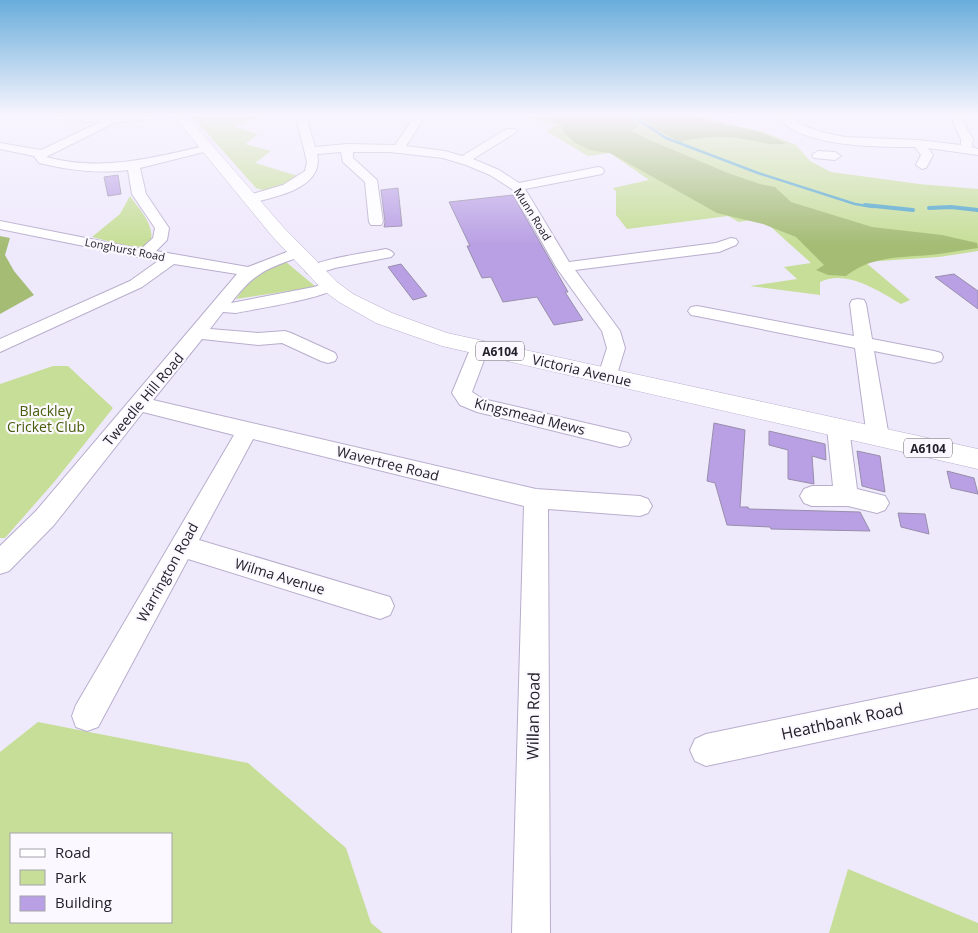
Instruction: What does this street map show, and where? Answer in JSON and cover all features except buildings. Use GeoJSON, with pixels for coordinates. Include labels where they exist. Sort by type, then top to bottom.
{"type":"FeatureCollection","features":[{"type":"Feature","properties":{"kind":"main road","name":"Victoria Avenue"},"geometry":{"type":"LineString","coordinates":[[217,159],[297,253],[330,286],[363,307],[399,324],[442,338],[480,347],[978,458]]}},
{"type":"Feature","properties":{"kind":"street"},"geometry":{"type":"LineString","coordinates":[[41,159],[76,166],[98,168],[133,166],[164,159]]}},
{"type":"Feature","properties":{"kind":"street"},"geometry":{"type":"LineString","coordinates":[[251,199],[282,189],[307,177],[314,163],[312,159]]}},
{"type":"Feature","properties":{"kind":"street"},"geometry":{"type":"LineString","coordinates":[[348,159],[373,184],[376,222]]}},
{"type":"Feature","properties":{"kind":"street","name":"Munn Road"},"geometry":{"type":"LineString","coordinates":[[457,159],[491,170],[517,187],[564,267],[611,331],[616,348],[608,376]]}},
{"type":"Feature","properties":{"kind":"street"},"geometry":{"type":"LineString","coordinates":[[922,165],[925,159]]}},
{"type":"Feature","properties":{"kind":"street"},"geometry":{"type":"LineString","coordinates":[[133,166],[139,194],[162,228],[160,240],[144,254]]}},
{"type":"Feature","properties":{"kind":"street"},"geometry":{"type":"LineString","coordinates":[[517,187],[598,171]]}},
{"type":"Feature","properties":{"kind":"street","name":"Longhurst Road"},"geometry":{"type":"LineString","coordinates":[[0,225],[144,254],[250,272]]}},
{"type":"Feature","properties":{"kind":"street"},"geometry":{"type":"LineString","coordinates":[[564,267],[719,247],[731,242]]}},
{"type":"Feature","properties":{"kind":"street","name":"Tweedle Hill Road"},"geometry":{"type":"LineString","coordinates":[[0,563],[45,518],[218,308],[250,272],[263,265],[297,253]]}},
{"type":"Feature","properties":{"kind":"street"},"geometry":{"type":"LineString","coordinates":[[313,270],[332,264],[386,254]]}},
{"type":"Feature","properties":{"kind":"street"},"geometry":{"type":"LineString","coordinates":[[0,346],[136,284],[172,258]]}},
{"type":"Feature","properties":{"kind":"street"},"geometry":{"type":"LineString","coordinates":[[218,308],[236,308],[319,291],[330,286]]}},
{"type":"Feature","properties":{"kind":"street"},"geometry":{"type":"LineString","coordinates":[[858,304],[878,437]]}},
{"type":"Feature","properties":{"kind":"street"},"geometry":{"type":"LineString","coordinates":[[697,311],[934,357]]}},
{"type":"Feature","properties":{"kind":"street"},"geometry":{"type":"LineString","coordinates":[[198,333],[258,339],[285,337],[328,357]]}},
{"type":"Feature","properties":{"kind":"street","name":"Kingsmead Mews"},"geometry":{"type":"LineString","coordinates":[[480,347],[462,393],[467,400],[477,405],[620,439]]}},
{"type":"Feature","properties":{"kind":"street","name":"Wavertree Road"},"geometry":{"type":"LineString","coordinates":[[139,404],[536,499],[640,506]]}},
{"type":"Feature","properties":{"kind":"street"},"geometry":{"type":"LineString","coordinates":[[838,428],[844,484],[848,496]]}},
{"type":"Feature","properties":{"kind":"street","name":"Warrington Road"},"geometry":{"type":"LineString","coordinates":[[87,716],[248,429]]}},
{"type":"Feature","properties":{"kind":"street"},"geometry":{"type":"LineString","coordinates":[[812,496],[848,496],[877,503]]}},
{"type":"Feature","properties":{"kind":"street","name":"Willan Road"},"geometry":{"type":"LineString","coordinates":[[531,933],[536,499]]}},
{"type":"Feature","properties":{"kind":"street","name":"Wilma Avenue"},"geometry":{"type":"LineString","coordinates":[[181,546],[380,606]]}},
{"type":"Feature","properties":{"kind":"street","name":"Heathbank Road"},"geometry":{"type":"LineString","coordinates":[[706,750],[978,693]]}},
{"type":"Feature","properties":{"kind":"green space"},"geometry":{"type":"Polygon","coordinates":[[[230,159],[261,159],[255,163],[298,176],[273,189],[262,190],[256,188],[230,159]]]}},
{"type":"Feature","properties":{"kind":"green space"},"geometry":{"type":"Polygon","coordinates":[[[618,159],[808,159],[831,172],[919,184],[978,189],[978,251],[939,257],[865,262],[910,300],[901,304],[862,283],[841,278],[820,282],[820,295],[750,286],[797,279],[784,267],[811,263],[761,218],[739,222],[728,216],[627,229],[616,215],[616,191],[613,188],[649,180],[618,159]]]}},
{"type":"Feature","properties":{"kind":"green space"},"geometry":{"type":"Polygon","coordinates":[[[620,159],[694,159],[728,173],[775,187],[791,202],[872,227],[942,235],[977,243],[978,248],[879,260],[856,269],[846,276],[828,275],[816,270],[824,265],[796,237],[763,224],[717,213],[620,159]]]}},
{"type":"Feature","properties":{"kind":"green space"},"geometry":{"type":"Polygon","coordinates":[[[130,196],[150,226],[151,239],[149,246],[127,246],[92,237],[120,214],[130,196]]]}},
{"type":"Feature","properties":{"kind":"green space"},"geometry":{"type":"Polygon","coordinates":[[[0,236],[10,238],[5,255],[14,271],[34,295],[0,314],[0,236]]]}},
{"type":"Feature","properties":{"kind":"green space"},"geometry":{"type":"Polygon","coordinates":[[[286,262],[316,287],[236,299],[256,272],[286,262]]]}},
{"type":"Feature","properties":{"kind":"green space","name":"Blackley Cricket Club"},"geometry":{"type":"Polygon","coordinates":[[[53,366],[68,366],[113,408],[55,481],[5,538],[0,538],[0,384],[53,366]]]}},
{"type":"Feature","properties":{"kind":"green space"},"geometry":{"type":"Polygon","coordinates":[[[38,722],[248,763],[346,848],[371,923],[383,933],[0,933],[0,752],[38,722]]]}},
{"type":"Feature","properties":{"kind":"green space"},"geometry":{"type":"Polygon","coordinates":[[[848,869],[978,923],[978,933],[829,933],[848,869]]]}},
{"type":"Feature","properties":{"kind":"waterway"},"geometry":{"type":"LineString","coordinates":[[720,159],[758,173],[855,204],[874,207]]}},
{"type":"Feature","properties":{"kind":"waterway"},"geometry":{"type":"LineString","coordinates":[[865,205],[913,210]]}},
{"type":"Feature","properties":{"kind":"waterway"},"geometry":{"type":"LineString","coordinates":[[929,208],[951,207],[978,210]]}}]}
